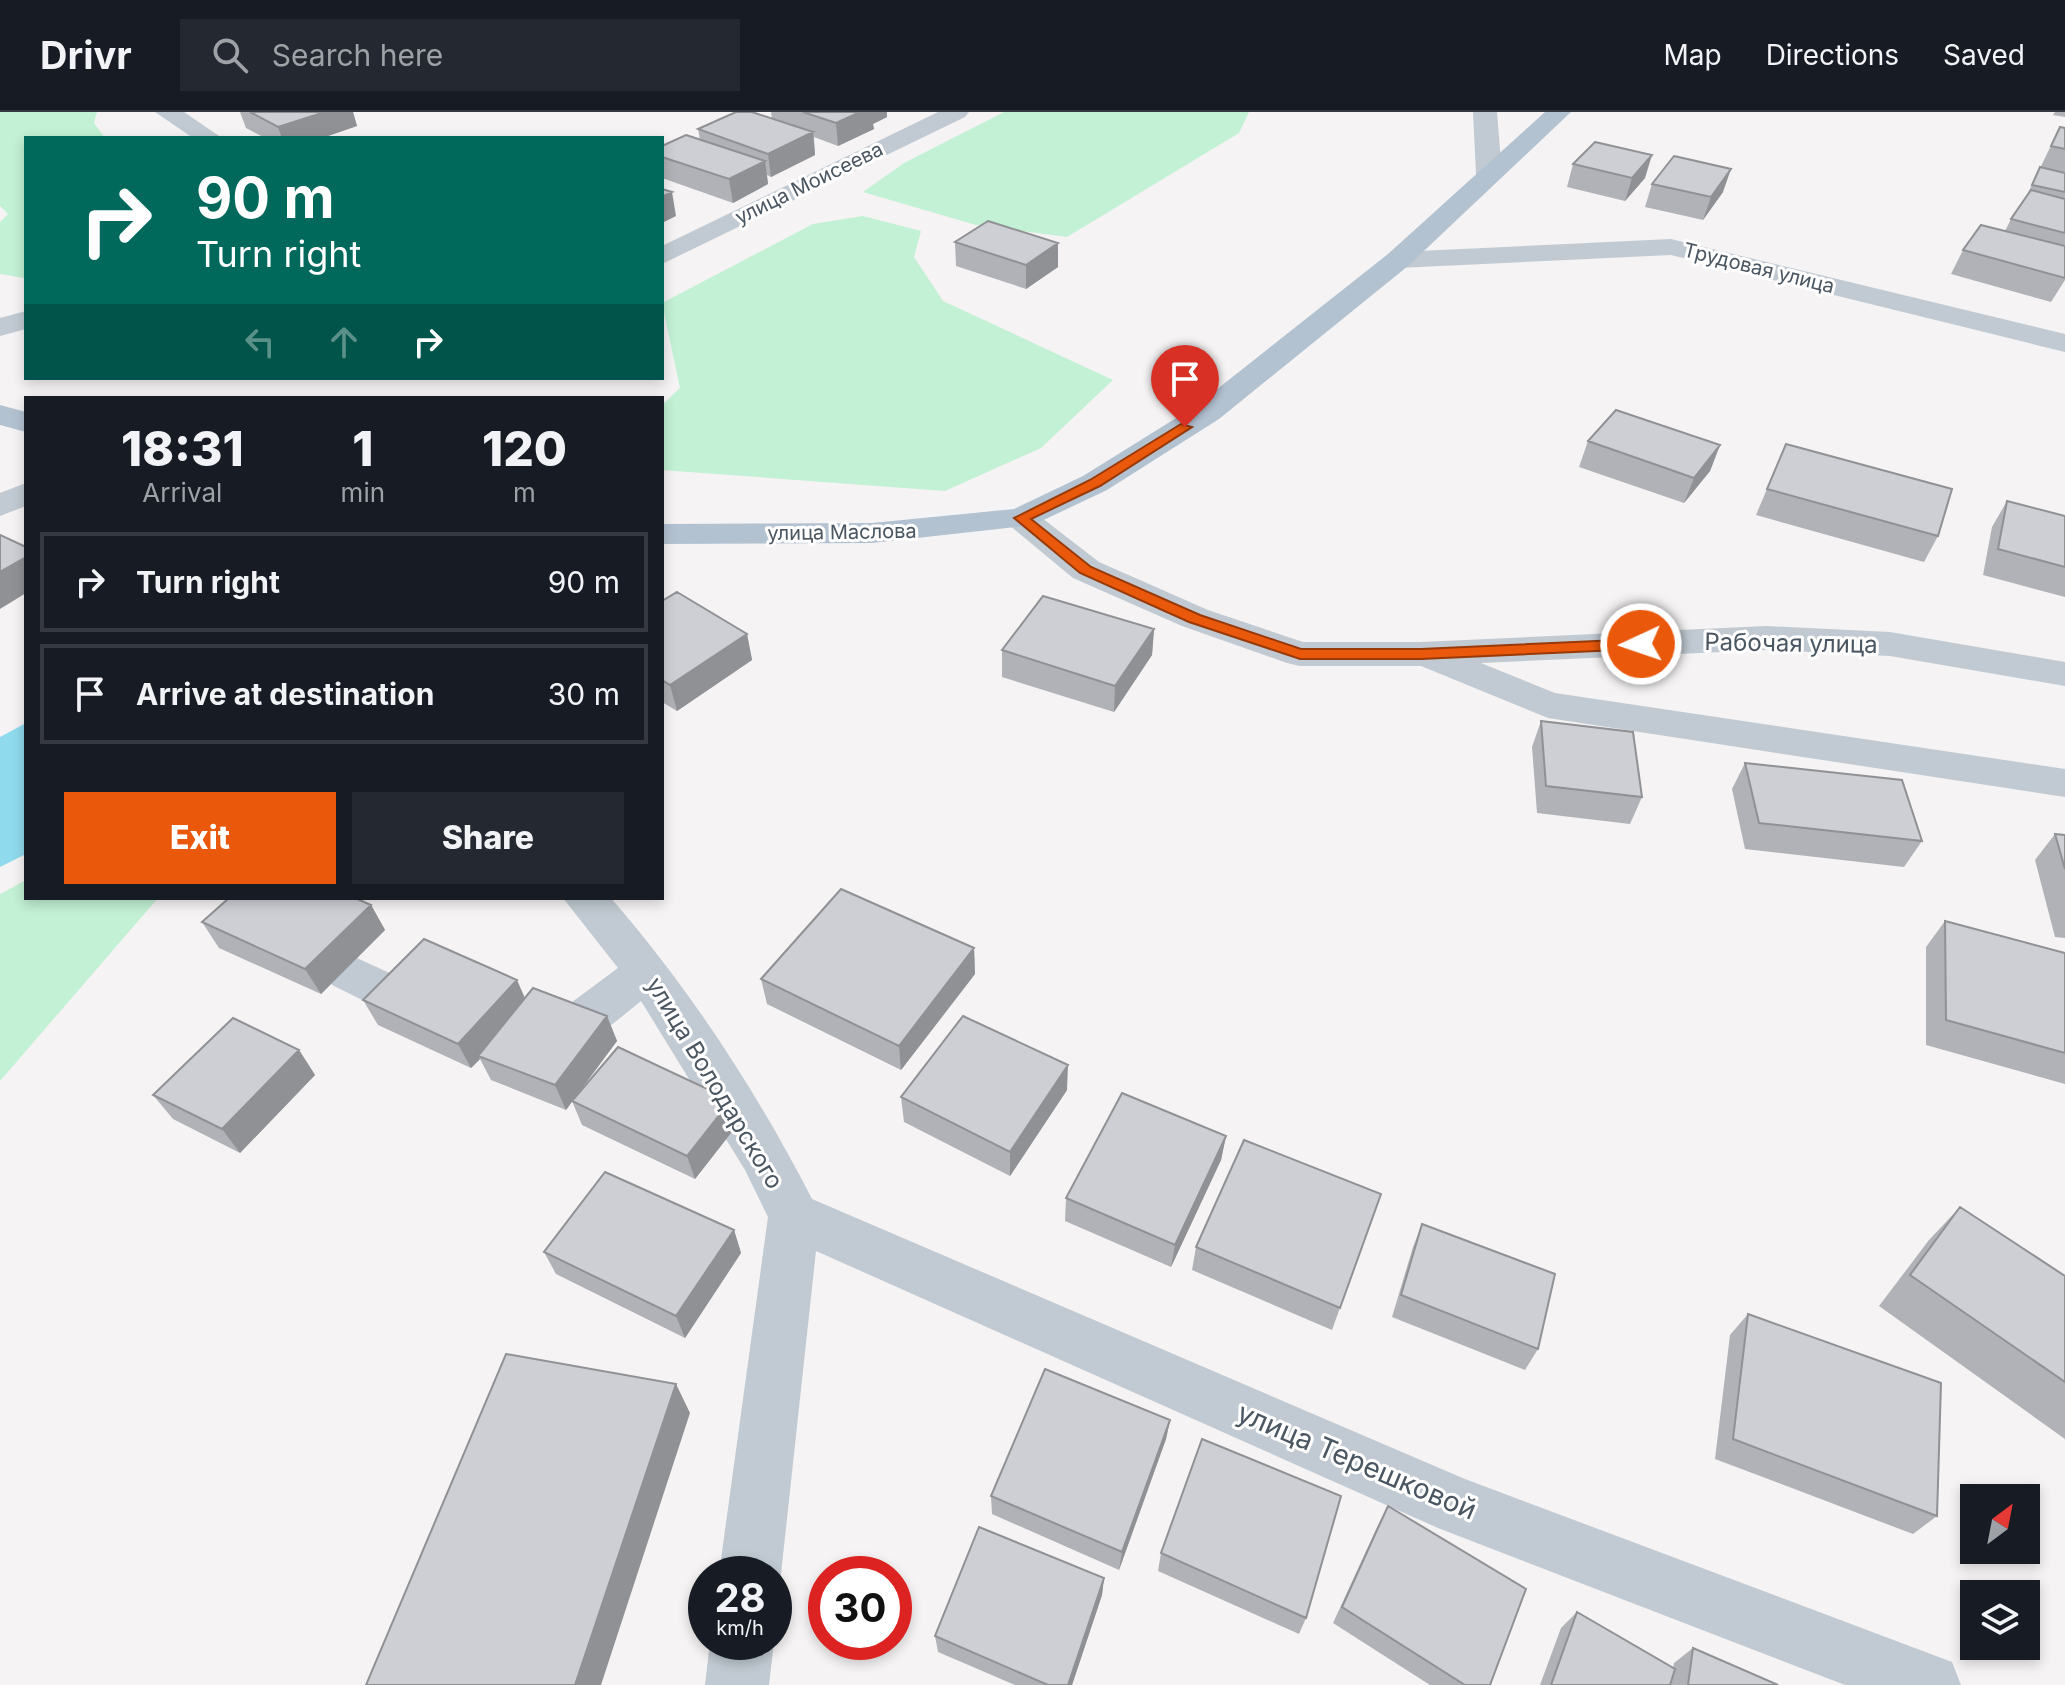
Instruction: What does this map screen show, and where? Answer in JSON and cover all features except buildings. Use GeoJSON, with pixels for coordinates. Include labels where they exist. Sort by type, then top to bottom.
{"type":"FeatureCollection","features":[{"type":"Feature","properties":{"kind":"main road","name":"улица Маслова"},"geometry":{"type":"LineString","coordinates":[[664,534],[872,533],[1021,518],[1095,483],[1208,412],[1398,260],[1559,112]]}},
{"type":"Feature","properties":{"kind":"main road"},"geometry":{"type":"LineString","coordinates":[[0,414],[24,422]]}},
{"type":"Feature","properties":{"kind":"street"},"geometry":{"type":"LineString","coordinates":[[167,112],[207,136]]}},
{"type":"Feature","properties":{"kind":"street","name":"улица Моисеева"},"geometry":{"type":"LineString","coordinates":[[664,255],[957,112]]}},
{"type":"Feature","properties":{"kind":"street"},"geometry":{"type":"LineString","coordinates":[[1485,112],[1489,174]]}},
{"type":"Feature","properties":{"kind":"street","name":"Трудовая улица"},"geometry":{"type":"LineString","coordinates":[[1398,260],[1671,247],[2065,343]]}},
{"type":"Feature","properties":{"kind":"street"},"geometry":{"type":"LineString","coordinates":[[0,327],[24,321]]}},
{"type":"Feature","properties":{"kind":"street"},"geometry":{"type":"LineString","coordinates":[[0,503],[24,494]]}},
{"type":"Feature","properties":{"kind":"street","name":"Рабочая улица"},"geometry":{"type":"LineString","coordinates":[[1021,518],[1086,570],[1195,618],[1300,654],[1421,654],[1766,638],[1890,644],[2065,674]]}},
{"type":"Feature","properties":{"kind":"street"},"geometry":{"type":"LineString","coordinates":[[1421,654],[1548,705],[2065,783]]}},
{"type":"Feature","properties":{"kind":"street","name":"улица Володарского"},"geometry":{"type":"LineString","coordinates":[[587,900],[647,971],[763,1154],[794,1216],[752,1556]]}},
{"type":"Feature","properties":{"kind":"street"},"geometry":{"type":"LineString","coordinates":[[348,972],[509,1050],[577,1025],[647,971]]}},
{"type":"Feature","properties":{"kind":"street","name":"улица Терешковой"},"geometry":{"type":"LineString","coordinates":[[794,1216],[1459,1507],[1929,1685]]}},
{"type":"Feature","properties":{"kind":"street"},"geometry":{"type":"LineString","coordinates":[[737,1685],[740,1660]]}},
{"type":"Feature","properties":{"kind":"green space"},"geometry":{"type":"Polygon","coordinates":[[[0,112],[97,112],[94,123],[104,136],[24,136],[24,278],[0,274],[0,222],[8,214],[0,206],[0,112]]]}},
{"type":"Feature","properties":{"kind":"green space"},"geometry":{"type":"Polygon","coordinates":[[[1004,112],[1249,112],[1239,133],[1067,237],[976,225],[863,192],[904,163],[1004,112]]]}},
{"type":"Feature","properties":{"kind":"green space"},"geometry":{"type":"Polygon","coordinates":[[[863,216],[921,231],[914,257],[943,301],[1113,380],[1041,448],[945,491],[664,470],[664,403],[680,388],[664,302],[813,224],[863,216]]]}},
{"type":"Feature","properties":{"kind":"green space"},"geometry":{"type":"Polygon","coordinates":[[[24,881],[24,900],[156,900],[0,1081],[0,894],[24,881]]]}},
{"type":"Feature","properties":{"kind":"water"},"geometry":{"type":"Polygon","coordinates":[[[24,724],[24,855],[0,867],[0,737],[24,724]]]}},
{"type":"Feature","properties":{"kind":"route"},"geometry":{"type":"LineString","coordinates":[[1185,427],[1095,483],[1021,518],[1086,570],[1195,618],[1300,654],[1421,654],[1641,644]]}}]}
